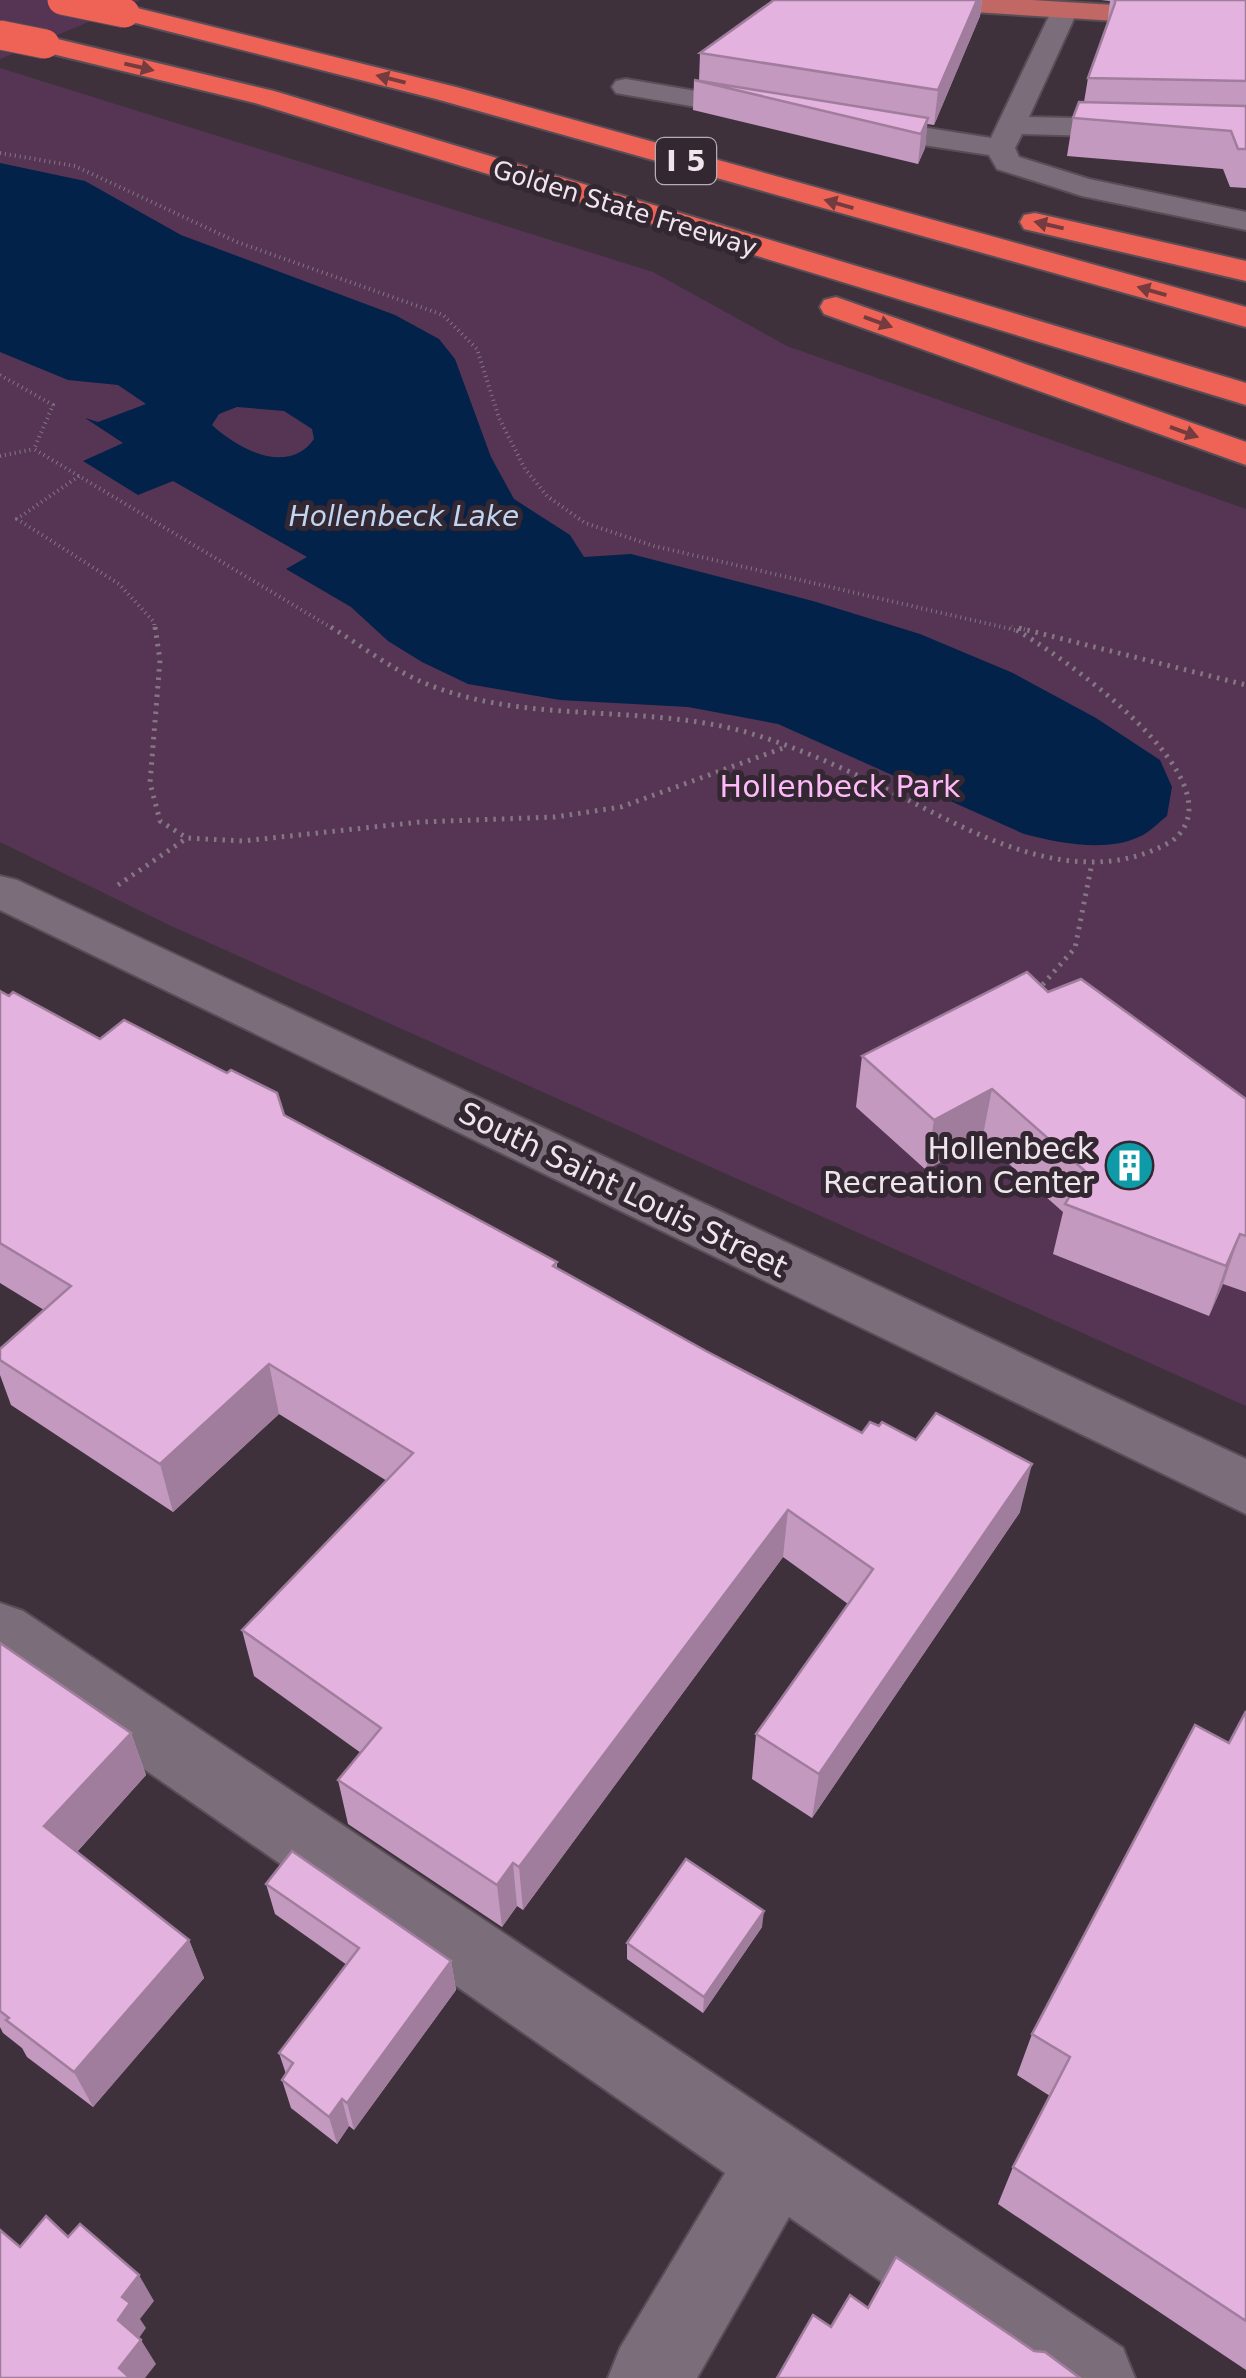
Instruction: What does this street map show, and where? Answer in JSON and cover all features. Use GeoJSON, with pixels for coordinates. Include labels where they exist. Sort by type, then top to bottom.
{"type":"FeatureCollection","features":[{"type":"Feature","properties":{"kind":"highway","name":"Golden State Freeway"},"geometry":{"type":"LineString","coordinates":[[62,0],[125,12],[446,92],[1246,317]]}},
{"type":"Feature","properties":{"kind":"highway","name":"Golden State Freeway"},"geometry":{"type":"LineString","coordinates":[[0,35],[264,96],[1246,394]]}},
{"type":"Feature","properties":{"kind":"highway"},"geometry":{"type":"LineString","coordinates":[[446,92],[908,192]]}},
{"type":"Feature","properties":{"kind":"highway"},"geometry":{"type":"LineString","coordinates":[[597,200],[709,261],[1246,454]]}},
{"type":"Feature","properties":{"kind":"highway"},"geometry":{"type":"LineString","coordinates":[[1002,214],[1246,271]]}},
{"type":"Feature","properties":{"kind":"main road"},"geometry":{"type":"LineString","coordinates":[[910,0],[1064,12],[1156,8],[1246,21]]}},
{"type":"Feature","properties":{"kind":"street"},"geometry":{"type":"LineString","coordinates":[[1006,146],[1064,12]]}},
{"type":"Feature","properties":{"kind":"street"},"geometry":{"type":"LineString","coordinates":[[626,87],[1006,146],[1246,131]]}},
{"type":"Feature","properties":{"kind":"street"},"geometry":{"type":"LineString","coordinates":[[1006,146],[1082,187],[1246,221]]}},
{"type":"Feature","properties":{"kind":"street","name":"South Saint Louis Street"},"geometry":{"type":"LineString","coordinates":[[0,891],[1246,1488]]}},
{"type":"Feature","properties":{"kind":"street"},"geometry":{"type":"LineString","coordinates":[[0,1632],[1093,2378]]}},
{"type":"Feature","properties":{"kind":"street"},"geometry":{"type":"LineString","coordinates":[[650,2378],[776,2162]]}},
{"type":"Feature","properties":{"kind":"path"},"geometry":{"type":"LineString","coordinates":[[0,153],[75,166],[237,242],[443,315],[467,331],[481,352],[498,414],[524,468],[572,516],[605,531],[1246,684]]}},
{"type":"Feature","properties":{"kind":"path"},"geometry":{"type":"LineString","coordinates":[[0,375],[52,405],[34,449]]}},
{"type":"Feature","properties":{"kind":"path"},"geometry":{"type":"LineString","coordinates":[[0,456],[34,449],[420,681],[463,696],[513,705],[661,716],[726,726],[787,746],[1039,856],[1092,863],[1134,859],[1164,848],[1191,830],[1196,816]]}},
{"type":"Feature","properties":{"kind":"path"},"geometry":{"type":"LineString","coordinates":[[79,476],[17,519],[120,584],[154,622],[160,660],[150,783],[160,822],[187,838],[243,842],[420,822],[555,818],[621,806],[787,746]]}},
{"type":"Feature","properties":{"kind":"path"},"geometry":{"type":"LineString","coordinates":[[1008,626],[1058,651],[1170,743]]}},
{"type":"Feature","properties":{"kind":"path"},"geometry":{"type":"LineString","coordinates":[[63,921],[187,838]]}},
{"type":"Feature","properties":{"kind":"path"},"geometry":{"type":"LineString","coordinates":[[1029,1000],[1075,948],[1092,863]]}},
{"type":"Feature","properties":{"kind":"green space"},"geometry":{"type":"Polygon","coordinates":[[[0,0],[141,0],[0,59],[0,0]]]}},
{"type":"Feature","properties":{"kind":"green space","name":"Hollenbeck Park"},"geometry":{"type":"Polygon","coordinates":[[[0,68],[653,272],[787,346],[1246,509],[1246,1406],[169,925],[0,842],[0,68]]]}},
{"type":"Feature","properties":{"kind":"water","name":"Hollenbeck Lake"},"geometry":{"type":"Polygon","coordinates":[[[0,163],[85,181],[181,235],[395,315],[439,339],[455,359],[491,457],[514,499],[570,535],[584,557],[631,554],[813,601],[920,634],[1013,673],[1096,718],[1160,760],[1172,787],[1167,816],[1128,841],[1083,845],[1052,840],[1024,834],[778,724],[688,707],[560,700],[468,684],[388,641],[351,607],[286,569],[307,557],[173,481],[138,495],[83,461],[123,443],[85,418],[98,422],[146,404],[118,385],[68,380],[0,352],[0,163]],[[237,407],[219,414],[212,425],[249,450],[291,456],[314,439],[312,429],[284,411],[237,407]]]}},
{"type":"Feature","properties":{"kind":"building"},"geometry":{"type":"Polygon","coordinates":[[[774,0],[977,0],[938,90],[700,53],[774,0]]]}},
{"type":"Feature","properties":{"kind":"building"},"geometry":{"type":"Polygon","coordinates":[[[1115,0],[1246,0],[1246,81],[1088,78],[1115,0]]]}},
{"type":"Feature","properties":{"kind":"building"},"geometry":{"type":"Polygon","coordinates":[[[694,80],[928,118],[921,134],[694,80]]]}},
{"type":"Feature","properties":{"kind":"building"},"geometry":{"type":"Polygon","coordinates":[[[1079,102],[1246,106],[1246,149],[1238,149],[1231,131],[1073,118],[1079,102]]]}},
{"type":"Feature","properties":{"kind":"building","name":"Hollenbeck Recreation Center"},"geometry":{"type":"Polygon","coordinates":[[[1027,972],[1048,992],[1081,979],[1246,1099],[1246,1236],[1240,1234],[1226,1266],[1065,1204],[1085,1171],[992,1089],[934,1120],[862,1056],[1027,972]]]}},
{"type":"Feature","properties":{"kind":"building"},"geometry":{"type":"Polygon","coordinates":[[[0,991],[9,996],[13,992],[100,1039],[124,1020],[227,1073],[231,1070],[277,1093],[284,1115],[557,1262],[553,1266],[706,1351],[862,1433],[870,1422],[879,1426],[882,1422],[916,1440],[936,1413],[1032,1464],[819,1774],[756,1734],[873,1569],[788,1510],[519,1867],[513,1863],[497,1885],[338,1780],[381,1728],[242,1630],[413,1453],[269,1364],[160,1464],[0,1360],[0,1349],[71,1286],[0,1243],[0,991]]]}},
{"type":"Feature","properties":{"kind":"building"},"geometry":{"type":"Polygon","coordinates":[[[0,1643],[131,1733],[44,1826],[189,1940],[74,2072],[6,2020],[9,2018],[0,2011],[0,1643]]]}},
{"type":"Feature","properties":{"kind":"building"},"geometry":{"type":"Polygon","coordinates":[[[1246,1711],[1246,2321],[1013,2167],[1070,2057],[1032,2034],[1195,1725],[1229,1743],[1246,1711]]]}},
{"type":"Feature","properties":{"kind":"building"},"geometry":{"type":"Polygon","coordinates":[[[292,1851],[451,1961],[347,2103],[342,2099],[329,2117],[282,2080],[293,2063],[279,2053],[359,1948],[266,1884],[292,1851]]]}},
{"type":"Feature","properties":{"kind":"building"},"geometry":{"type":"Polygon","coordinates":[[[686,1859],[764,1911],[704,1997],[627,1943],[686,1859]]]}},
{"type":"Feature","properties":{"kind":"building"},"geometry":{"type":"Polygon","coordinates":[[[46,2216],[68,2237],[80,2224],[139,2275],[122,2297],[130,2303],[118,2320],[141,2340],[119,2368],[130,2378],[0,2378],[0,2230],[20,2247],[46,2216]]]}},
{"type":"Feature","properties":{"kind":"building"},"geometry":{"type":"Polygon","coordinates":[[[896,2257],[1080,2378],[777,2378],[813,2315],[831,2327],[850,2295],[868,2308],[896,2257]]]}},
{"type":"Feature","properties":{"kind":"place","name":"Hollenbeck Recreation Center"},"geometry":{"type":"Point","coordinates":[1129,1166]}}]}
